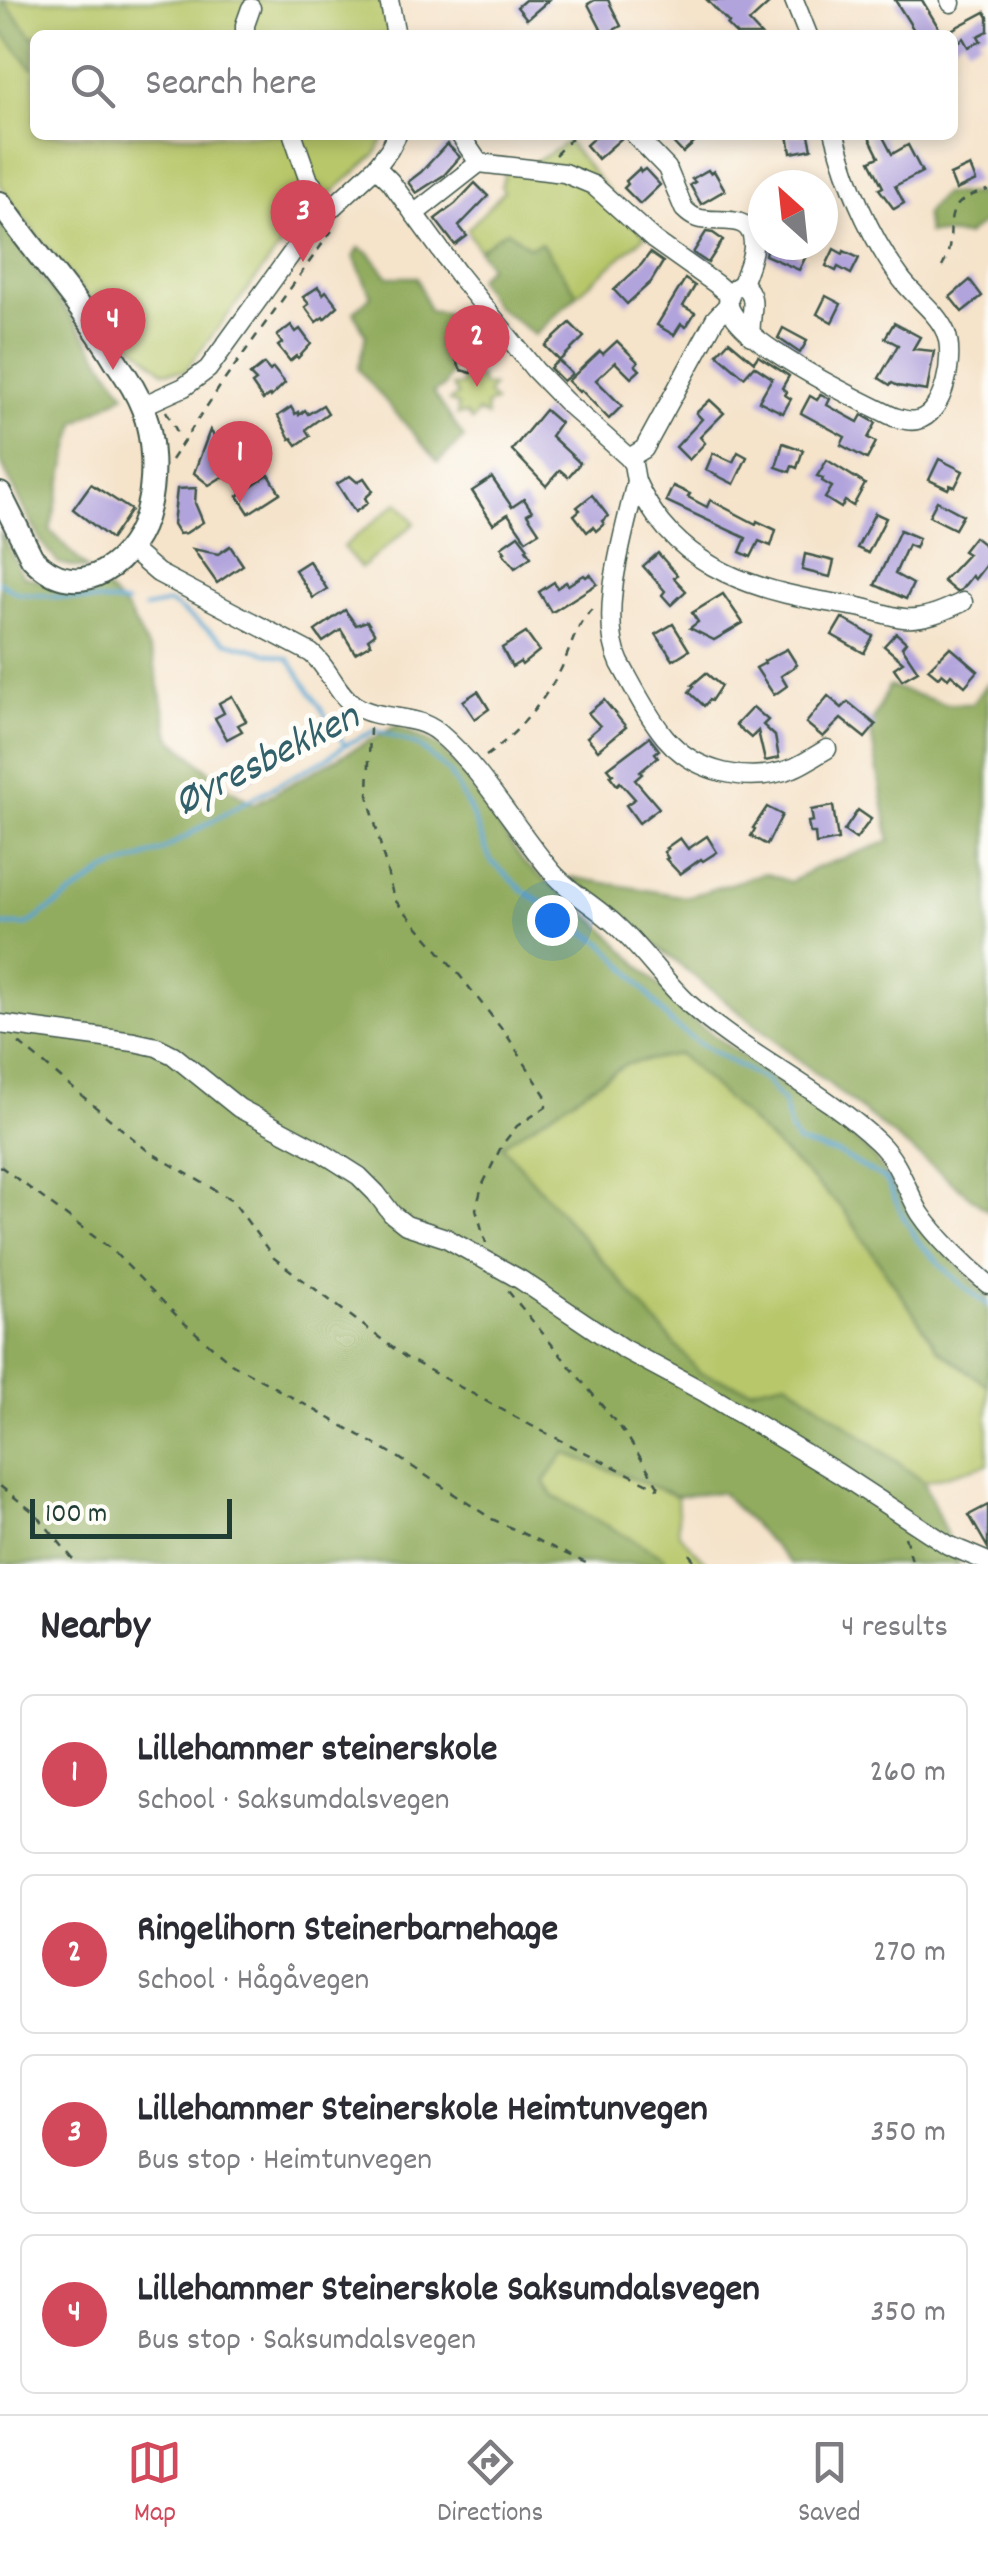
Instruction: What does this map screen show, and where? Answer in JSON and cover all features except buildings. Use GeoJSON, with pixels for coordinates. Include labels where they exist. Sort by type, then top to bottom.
{"type":"FeatureCollection","features":[{"type":"Feature","properties":{"kind":"main road"},"geometry":{"type":"LineString","coordinates":[[0,203],[108,348],[142,406],[149,430],[151,488],[143,524],[130,549],[112,567],[89,578],[66,579],[40,567],[32,558],[0,494]]}},
{"type":"Feature","properties":{"kind":"street"},"geometry":{"type":"LineString","coordinates":[[389,0],[395,30]]}},
{"type":"Feature","properties":{"kind":"street"},"geometry":{"type":"LineString","coordinates":[[794,0],[806,30]]}},
{"type":"Feature","properties":{"kind":"street"},"geometry":{"type":"LineString","coordinates":[[246,30],[251,8]]}},
{"type":"Feature","properties":{"kind":"street"},"geometry":{"type":"LineString","coordinates":[[294,140],[310,181],[331,208]]}},
{"type":"Feature","properties":{"kind":"street"},"geometry":{"type":"LineString","coordinates":[[142,406],[184,387],[208,369],[310,228],[376,167],[394,140]]}},
{"type":"Feature","properties":{"kind":"street"},"geometry":{"type":"LineString","coordinates":[[464,140],[479,162],[564,173],[593,184],[654,240],[733,295]]}},
{"type":"Feature","properties":{"kind":"street"},"geometry":{"type":"LineString","coordinates":[[629,458],[648,443],[715,318],[733,295],[754,244],[748,228],[737,221],[702,219],[688,213],[667,168],[640,140]]}},
{"type":"Feature","properties":{"kind":"street"},"geometry":{"type":"LineString","coordinates":[[733,295],[731,312],[751,336],[780,356],[894,417],[920,420],[940,400],[948,365],[945,332],[904,283],[870,232],[852,194],[836,140]]}},
{"type":"Feature","properties":{"kind":"street"},"geometry":{"type":"LineString","coordinates":[[414,214],[479,162]]}},
{"type":"Feature","properties":{"kind":"street"},"geometry":{"type":"LineString","coordinates":[[376,167],[535,370],[629,458],[649,508],[667,531],[704,563],[725,575],[812,601],[859,606],[905,618],[932,615],[963,602]]}},
{"type":"Feature","properties":{"kind":"street"},"geometry":{"type":"LineString","coordinates":[[636,481],[610,621],[614,651],[657,726],[689,759],[724,773],[760,774],[794,768],[827,748]]}},
{"type":"Feature","properties":{"kind":"street"},"geometry":{"type":"LineString","coordinates":[[130,549],[158,573],[311,652],[352,704],[371,712],[415,720],[439,733],[471,766],[556,877],[619,927],[686,1002],[851,1120],[884,1149],[925,1220],[988,1284]]}},
{"type":"Feature","properties":{"kind":"street"},"geometry":{"type":"LineString","coordinates":[[0,1024],[134,1042],[173,1055],[239,1108],[359,1176],[406,1225],[440,1235],[553,1300],[622,1348],[704,1392],[948,1544],[988,1562]]}},
{"type":"Feature","properties":{"kind":"path"},"geometry":{"type":"LineString","coordinates":[[532,170],[570,140]]}},
{"type":"Feature","properties":{"kind":"path"},"geometry":{"type":"LineString","coordinates":[[942,267],[950,248],[953,211],[968,196],[988,190]]}},
{"type":"Feature","properties":{"kind":"path"},"geometry":{"type":"LineString","coordinates":[[169,465],[221,384],[335,227]]}},
{"type":"Feature","properties":{"kind":"path"},"geometry":{"type":"LineString","coordinates":[[471,766],[522,727],[559,672],[586,615],[612,596]]}},
{"type":"Feature","properties":{"kind":"path"},"geometry":{"type":"LineString","coordinates":[[15,1040],[148,1151],[232,1200],[274,1258],[405,1357],[660,1489],[627,1436],[511,1296],[494,1266],[476,1209],[482,1186],[502,1145],[517,1126],[546,1107],[546,1095],[498,1024],[394,899],[368,795],[371,712]]}},
{"type":"Feature","properties":{"kind":"path"},"geometry":{"type":"LineString","coordinates":[[0,1166],[112,1250],[182,1321],[231,1363],[393,1454],[492,1520],[588,1564]]}},
{"type":"Feature","properties":{"kind":"path"},"geometry":{"type":"LineString","coordinates":[[0,1486],[36,1514],[76,1564]]}},
{"type":"Feature","properties":{"kind":"path"},"geometry":{"type":"LineString","coordinates":[[898,1512],[913,1564]]}},
{"type":"Feature","properties":{"kind":"path"},"geometry":{"type":"LineString","coordinates":[[689,1554],[696,1564]]}},
{"type":"Feature","properties":{"kind":"green space"},"geometry":{"type":"Polygon","coordinates":[[[3,0],[381,0],[389,30],[30,30],[30,34],[3,0]]]}},
{"type":"Feature","properties":{"kind":"green space"},"geometry":{"type":"Polygon","coordinates":[[[3,0],[30,34],[30,66],[0,29],[3,0]]]}},
{"type":"Feature","properties":{"kind":"green space"},"geometry":{"type":"Polygon","coordinates":[[[0,29],[30,66],[30,140],[383,140],[376,154],[301,220],[185,371],[164,372],[111,325],[18,212],[0,184],[0,29]]]}},
{"type":"Feature","properties":{"kind":"green space"},"geometry":{"type":"Polygon","coordinates":[[[567,141],[645,236],[578,294],[541,243],[529,247],[507,230],[479,250],[467,230],[504,191],[501,186],[506,171],[538,160],[567,141]]]}},
{"type":"Feature","properties":{"kind":"green space"},"geometry":{"type":"Polygon","coordinates":[[[988,193],[988,219],[966,236],[928,233],[925,214],[942,194],[988,193]]]}},
{"type":"Feature","properties":{"kind":"green space"},"geometry":{"type":"Polygon","coordinates":[[[0,222],[125,394],[76,423],[50,530],[88,570],[58,563],[41,541],[0,461],[0,222]]]}},
{"type":"Feature","properties":{"kind":"green space"},"geometry":{"type":"Polygon","coordinates":[[[507,230],[529,247],[541,243],[578,294],[535,335],[494,305],[477,279],[489,266],[479,250],[507,230]]]}},
{"type":"Feature","properties":{"kind":"green space"},"geometry":{"type":"Polygon","coordinates":[[[359,248],[369,253],[388,277],[417,277],[429,311],[448,314],[438,346],[451,372],[444,387],[433,392],[464,438],[438,462],[358,369],[366,336],[354,312],[371,296],[354,257],[359,248]]]}},
{"type":"Feature","properties":{"kind":"green space"},"geometry":{"type":"Polygon","coordinates":[[[464,375],[472,383],[480,376],[482,385],[493,386],[488,394],[495,402],[486,405],[487,416],[478,412],[472,421],[466,414],[457,415],[458,405],[449,401],[458,395],[452,386],[461,385],[464,375]]]}},
{"type":"Feature","properties":{"kind":"green space"},"geometry":{"type":"Polygon","coordinates":[[[398,502],[415,523],[361,568],[343,547],[398,502]]]}},
{"type":"Feature","properties":{"kind":"green space"},"geometry":{"type":"Polygon","coordinates":[[[0,531],[23,576],[71,590],[104,587],[127,610],[153,657],[170,737],[227,787],[254,804],[396,726],[438,746],[459,769],[524,863],[597,922],[691,1019],[841,1127],[874,1157],[920,1227],[988,1293],[988,1386],[938,1349],[843,1209],[679,1054],[626,1064],[502,1145],[700,1373],[750,1389],[787,1381],[924,1482],[959,1564],[791,1564],[721,1492],[677,1496],[565,1453],[544,1481],[553,1496],[664,1557],[665,1564],[0,1564],[0,531]]]}},
{"type":"Feature","properties":{"kind":"green space"},"geometry":{"type":"Polygon","coordinates":[[[988,683],[988,1211],[570,877],[687,897],[765,873],[790,882],[816,868],[890,841],[870,727],[889,686],[945,704],[972,704],[988,683]]]}},
{"type":"Feature","properties":{"kind":"green space"},"geometry":{"type":"Polygon","coordinates":[[[679,1054],[843,1209],[938,1349],[988,1386],[988,1464],[924,1482],[787,1381],[750,1389],[700,1373],[502,1145],[626,1064],[679,1054]]]}},
{"type":"Feature","properties":{"kind":"green space"},"geometry":{"type":"Polygon","coordinates":[[[565,1452],[677,1496],[679,1534],[708,1564],[665,1564],[664,1557],[553,1496],[544,1481],[565,1452]]]}},
{"type":"Feature","properties":{"kind":"waterway"},"geometry":{"type":"LineString","coordinates":[[0,582],[17,593],[127,604]]}},
{"type":"Feature","properties":{"kind":"waterway"},"geometry":{"type":"LineString","coordinates":[[145,608],[170,603],[226,642],[289,659],[344,744]]}},
{"type":"Feature","properties":{"kind":"waterway","name":"Øyresbekken"},"geometry":{"type":"LineString","coordinates":[[0,925],[27,925],[106,871],[161,851],[376,730],[419,746],[449,772],[491,861],[524,891],[605,945],[670,1022],[700,1044],[766,1081],[783,1102],[798,1143],[839,1154],[886,1180],[918,1241],[954,1278],[988,1305]]}},
{"type":"Feature","properties":{"kind":"place","name":"Lillehammer Steinerskole Heimtunvegen"},"geometry":{"type":"Point","coordinates":[303,262]}},
{"type":"Feature","properties":{"kind":"place","name":"Lillehammer Steinerskole Saksumdalsvegen"},"geometry":{"type":"Point","coordinates":[113,370]}},
{"type":"Feature","properties":{"kind":"place","name":"Ringelihorn Steinerbarnehage"},"geometry":{"type":"Point","coordinates":[477,387]}},
{"type":"Feature","properties":{"kind":"place","name":"Lillehammer steinerskole"},"geometry":{"type":"Point","coordinates":[240,503]}}]}
